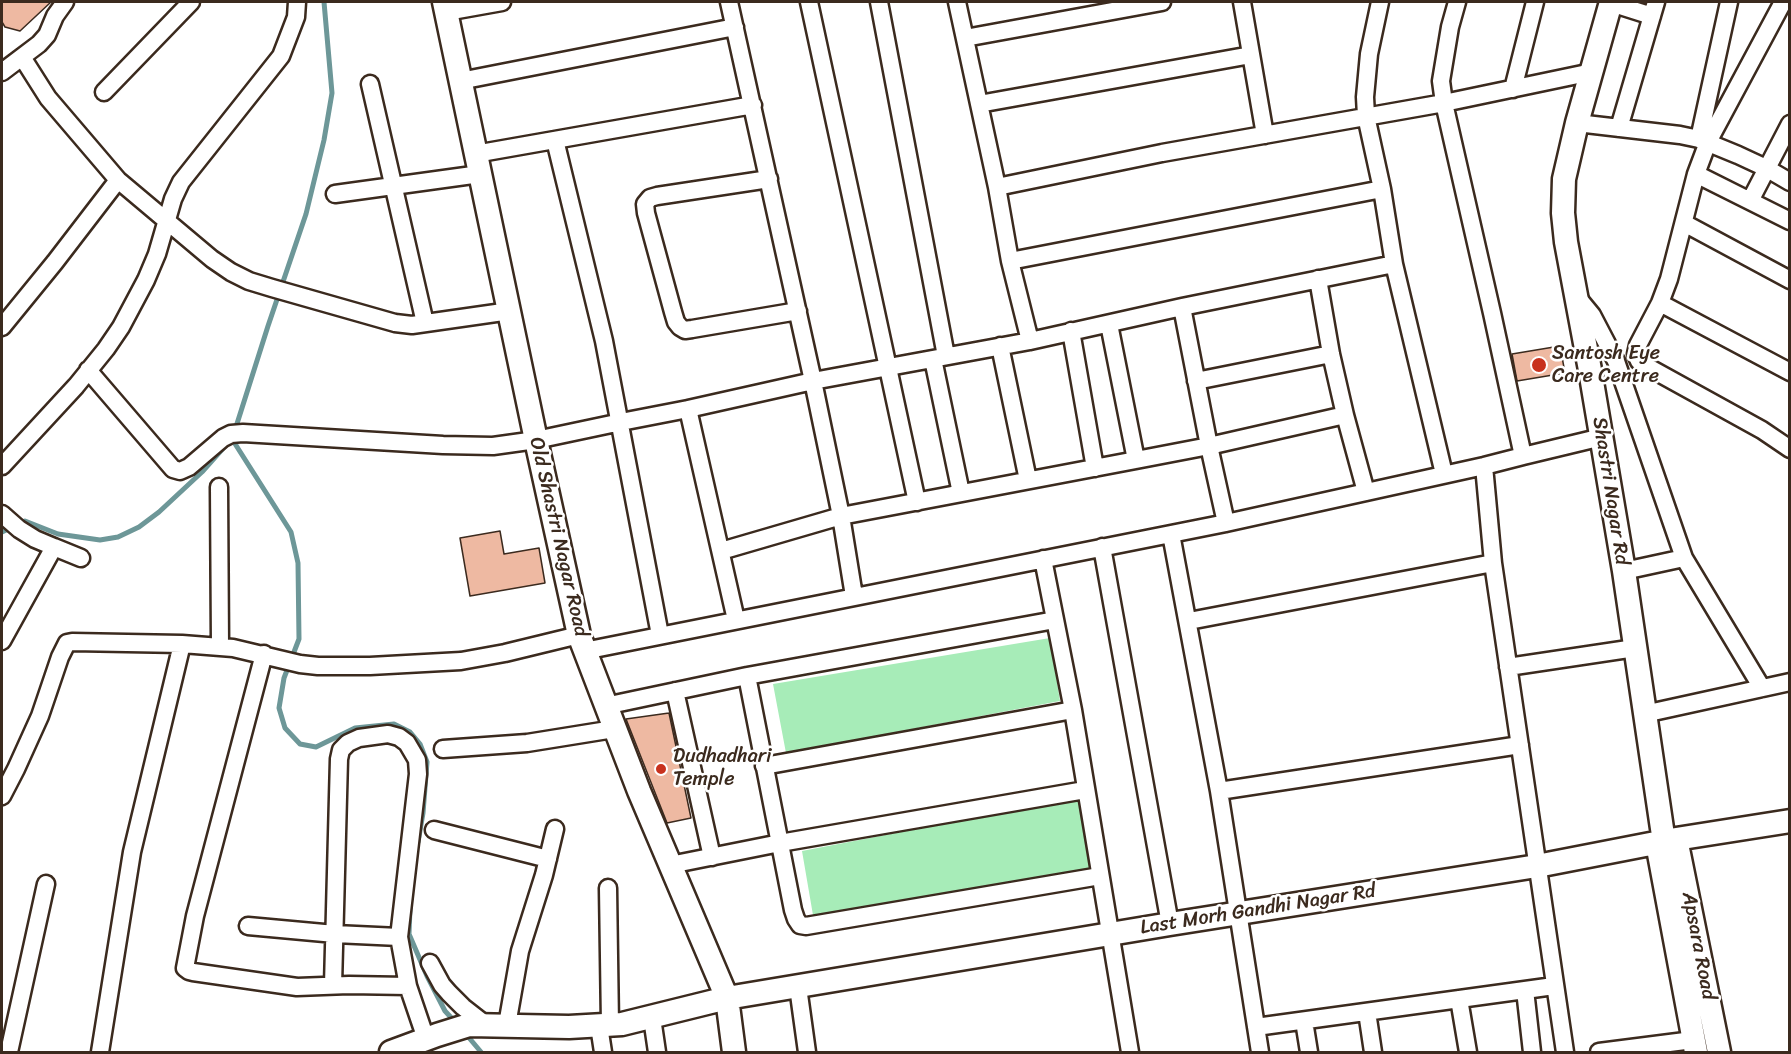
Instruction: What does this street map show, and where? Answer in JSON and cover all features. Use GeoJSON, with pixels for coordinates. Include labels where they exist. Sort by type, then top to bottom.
{"type":"FeatureCollection","features":[{"type":"Feature","properties":{"kind":"street"},"geometry":{"type":"LineString","coordinates":[[2,72],[39,44],[47,35],[63,2]]}},
{"type":"Feature","properties":{"kind":"street"},"geometry":{"type":"LineString","coordinates":[[104,92],[191,2]]}},
{"type":"Feature","properties":{"kind":"street"},"geometry":{"type":"LineString","coordinates":[[2,466],[88,370],[121,327],[153,263],[173,199],[186,176],[281,56],[296,17],[297,2]]}},
{"type":"Feature","properties":{"kind":"street"},"geometry":{"type":"LineString","coordinates":[[445,7],[502,2]]}},
{"type":"Feature","properties":{"kind":"street"},"geometry":{"type":"LineString","coordinates":[[729,2],[813,381],[841,516],[854,597]]}},
{"type":"Feature","properties":{"kind":"street"},"geometry":{"type":"LineString","coordinates":[[809,2],[917,502]]}},
{"type":"Feature","properties":{"kind":"street"},"geometry":{"type":"LineString","coordinates":[[879,2],[961,494]]}},
{"type":"Feature","properties":{"kind":"street"},"geometry":{"type":"LineString","coordinates":[[957,2],[997,187],[1010,261],[1030,341]]}},
{"type":"Feature","properties":{"kind":"street"},"geometry":{"type":"LineString","coordinates":[[965,38],[1162,2]]}},
{"type":"Feature","properties":{"kind":"street"},"geometry":{"type":"LineString","coordinates":[[1242,2],[1265,135]]}},
{"type":"Feature","properties":{"kind":"street"},"geometry":{"type":"LineString","coordinates":[[1380,2],[1369,54],[1365,97],[1366,116],[1382,189],[1394,264],[1444,474]]}},
{"type":"Feature","properties":{"kind":"street"},"geometry":{"type":"LineString","coordinates":[[1457,2],[1450,27],[1442,81],[1444,103],[1523,456]]}},
{"type":"Feature","properties":{"kind":"street"},"geometry":{"type":"LineString","coordinates":[[1513,89],[1535,2]]}},
{"type":"Feature","properties":{"kind":"street"},"geometry":{"type":"LineString","coordinates":[[1611,2],[1654,9],[1619,128]]}},
{"type":"Feature","properties":{"kind":"street","name":"Shastri Nagar Rd"},"geometry":{"type":"LineString","coordinates":[[1611,2],[1577,123],[1564,179],[1563,213],[1566,242],[1602,436],[1644,714],[1666,841]]}},
{"type":"Feature","properties":{"kind":"street"},"geometry":{"type":"LineString","coordinates":[[1729,2],[1703,141],[1684,223],[1660,303],[1638,345],[1636,354],[1639,361],[1646,366],[1787,440]]}},
{"type":"Feature","properties":{"kind":"street"},"geometry":{"type":"LineString","coordinates":[[1703,141],[1783,2]]}},
{"type":"Feature","properties":{"kind":"street","name":"Old Shastri Nagar Road"},"geometry":{"type":"LineString","coordinates":[[445,7],[536,440],[582,643],[614,729],[727,998],[734,1053]]}},
{"type":"Feature","properties":{"kind":"street"},"geometry":{"type":"LineString","coordinates":[[460,81],[735,27]]}},
{"type":"Feature","properties":{"kind":"street"},"geometry":{"type":"LineString","coordinates":[[980,104],[1251,54]]}},
{"type":"Feature","properties":{"kind":"street"},"geometry":{"type":"LineString","coordinates":[[22,57],[48,98],[118,180],[212,259],[231,272],[249,281],[395,323],[412,325],[510,311]]}},
{"type":"Feature","properties":{"kind":"street"},"geometry":{"type":"LineString","coordinates":[[997,187],[1162,153],[1444,103],[1592,72]]}},
{"type":"Feature","properties":{"kind":"street"},"geometry":{"type":"LineString","coordinates":[[370,84],[425,323]]}},
{"type":"Feature","properties":{"kind":"street"},"geometry":{"type":"LineString","coordinates":[[335,194],[394,186],[478,164],[555,140],[753,105]]}},
{"type":"Feature","properties":{"kind":"street"},"geometry":{"type":"LineString","coordinates":[[1577,123],[1680,135],[1703,141],[1766,168],[1790,182]]}},
{"type":"Feature","properties":{"kind":"street"},"geometry":{"type":"LineString","coordinates":[[1750,201],[1790,124]]}},
{"type":"Feature","properties":{"kind":"street"},"geometry":{"type":"LineString","coordinates":[[555,140],[604,341],[660,635]]}},
{"type":"Feature","properties":{"kind":"street"},"geometry":{"type":"LineString","coordinates":[[1696,174],[1790,221]]}},
{"type":"Feature","properties":{"kind":"street"},"geometry":{"type":"LineString","coordinates":[[769,179],[657,196],[650,198],[645,204],[646,213],[673,312],[680,327],[692,330],[798,311]]}},
{"type":"Feature","properties":{"kind":"street"},"geometry":{"type":"LineString","coordinates":[[2,327],[118,180]]}},
{"type":"Feature","properties":{"kind":"street"},"geometry":{"type":"LineString","coordinates":[[1010,261],[1382,189]]}},
{"type":"Feature","properties":{"kind":"street"},"geometry":{"type":"LineString","coordinates":[[1684,223],[1790,280]]}},
{"type":"Feature","properties":{"kind":"street"},"geometry":{"type":"LineString","coordinates":[[88,370],[173,469],[180,471],[189,467],[224,438],[237,433],[493,446],[536,440],[813,381],[1030,341],[1182,307],[1394,264]]}},
{"type":"Feature","properties":{"kind":"street"},"geometry":{"type":"LineString","coordinates":[[1318,279],[1331,354],[1366,492]]}},
{"type":"Feature","properties":{"kind":"street"},"geometry":{"type":"LineString","coordinates":[[1576,295],[1592,315],[1616,361],[1684,558],[1762,688]]}},
{"type":"Feature","properties":{"kind":"street"},"geometry":{"type":"LineString","coordinates":[[1660,303],[1790,372]]}},
{"type":"Feature","properties":{"kind":"street"},"geometry":{"type":"LineString","coordinates":[[1182,307],[1226,523]]}},
{"type":"Feature","properties":{"kind":"street"},"geometry":{"type":"LineString","coordinates":[[1109,324],[1136,460]]}},
{"type":"Feature","properties":{"kind":"street"},"geometry":{"type":"LineString","coordinates":[[1071,331],[1095,468]]}},
{"type":"Feature","properties":{"kind":"street"},"geometry":{"type":"LineString","coordinates":[[1000,346],[1028,480]]}},
{"type":"Feature","properties":{"kind":"street"},"geometry":{"type":"LineString","coordinates":[[1196,381],[1331,354]]}},
{"type":"Feature","properties":{"kind":"street"},"geometry":{"type":"LineString","coordinates":[[1590,370],[1636,354]]}},
{"type":"Feature","properties":{"kind":"street"},"geometry":{"type":"LineString","coordinates":[[688,409],[736,620]]}},
{"type":"Feature","properties":{"kind":"street"},"geometry":{"type":"LineString","coordinates":[[721,551],[841,516],[1209,446],[1345,415]]}},
{"type":"Feature","properties":{"kind":"street"},"geometry":{"type":"LineString","coordinates":[[2,796],[40,716],[67,643],[220,646],[300,664],[370,666],[461,661],[505,653],[660,635],[1226,523],[1484,466],[1602,436]]}},
{"type":"Feature","properties":{"kind":"street"},"geometry":{"type":"LineString","coordinates":[[1484,466],[1493,563],[1565,1053]]}},
{"type":"Feature","properties":{"kind":"street"},"geometry":{"type":"LineString","coordinates":[[219,488],[220,646]]}},
{"type":"Feature","properties":{"kind":"street"},"geometry":{"type":"LineString","coordinates":[[9,521],[35,539],[81,558]]}},
{"type":"Feature","properties":{"kind":"street"},"geometry":{"type":"LineString","coordinates":[[1171,534],[1220,791],[1260,1053]]}},
{"type":"Feature","properties":{"kind":"street"},"geometry":{"type":"LineString","coordinates":[[2,641],[54,547]]}},
{"type":"Feature","properties":{"kind":"street"},"geometry":{"type":"LineString","coordinates":[[1102,548],[1170,924]]}},
{"type":"Feature","properties":{"kind":"street"},"geometry":{"type":"LineString","coordinates":[[1623,571],[1684,558]]}},
{"type":"Feature","properties":{"kind":"street"},"geometry":{"type":"LineString","coordinates":[[1043,559],[1073,710],[1111,935],[1127,1052]]}},
{"type":"Feature","properties":{"kind":"street"},"geometry":{"type":"LineString","coordinates":[[1189,621],[1493,563]]}},
{"type":"Feature","properties":{"kind":"street"},"geometry":{"type":"LineString","coordinates":[[605,706],[747,676],[1055,620]]}},
{"type":"Feature","properties":{"kind":"street"},"geometry":{"type":"LineString","coordinates":[[100,1053],[132,852],[182,644]]}},
{"type":"Feature","properties":{"kind":"street"},"geometry":{"type":"LineString","coordinates":[[1508,667],[1635,648]]}},
{"type":"Feature","properties":{"kind":"street"},"geometry":{"type":"LineString","coordinates":[[268,655],[195,916],[185,968],[193,972],[297,987],[408,986]]}},
{"type":"Feature","properties":{"kind":"street"},"geometry":{"type":"LineString","coordinates":[[747,676],[793,910],[800,925],[806,926],[1100,876]]}},
{"type":"Feature","properties":{"kind":"street"},"geometry":{"type":"LineString","coordinates":[[1644,714],[1790,682]]}},
{"type":"Feature","properties":{"kind":"street"},"geometry":{"type":"LineString","coordinates":[[675,691],[712,856]]}},
{"type":"Feature","properties":{"kind":"street"},"geometry":{"type":"LineString","coordinates":[[764,766],[1073,710]]}},
{"type":"Feature","properties":{"kind":"street"},"geometry":{"type":"LineString","coordinates":[[443,749],[527,743],[614,729]]}},
{"type":"Feature","properties":{"kind":"street"},"geometry":{"type":"LineString","coordinates":[[333,985],[339,759],[341,750],[348,743],[359,738],[388,734],[399,737],[407,743],[417,760],[418,774],[399,937],[408,986],[431,1037]]}},
{"type":"Feature","properties":{"kind":"street"},"geometry":{"type":"LineString","coordinates":[[1220,791],[1520,745]]}},
{"type":"Feature","properties":{"kind":"street"},"geometry":{"type":"LineString","coordinates":[[670,865],[780,843],[1085,790]]}},
{"type":"Feature","properties":{"kind":"street","name":"Last Morh Gandhi Nagar Rd"},"geometry":{"type":"LineString","coordinates":[[391,1053],[431,1037],[487,1025],[605,1026],[727,998],[1537,866],[1666,841],[1790,821]]}},
{"type":"Feature","properties":{"kind":"street"},"geometry":{"type":"LineString","coordinates":[[430,963],[449,993],[487,1025],[520,951],[555,829]]}},
{"type":"Feature","properties":{"kind":"street"},"geometry":{"type":"LineString","coordinates":[[434,830],[548,859]]}},
{"type":"Feature","properties":{"kind":"street","name":"Apsara Road"},"geometry":{"type":"LineString","coordinates":[[1666,841],[1695,1046]]}},
{"type":"Feature","properties":{"kind":"street","name":"Apsara Road"},"geometry":{"type":"LineString","coordinates":[[1666,841],[1719,1053]]}},
{"type":"Feature","properties":{"kind":"street"},"geometry":{"type":"LineString","coordinates":[[9,1053],[46,884]]}},
{"type":"Feature","properties":{"kind":"street"},"geometry":{"type":"LineString","coordinates":[[603,1053],[608,888]]}},
{"type":"Feature","properties":{"kind":"street"},"geometry":{"type":"LineString","coordinates":[[248,926],[399,937]]}},
{"type":"Feature","properties":{"kind":"street"},"geometry":{"type":"LineString","coordinates":[[1256,1027],[1554,986]]}},
{"type":"Feature","properties":{"kind":"street"},"geometry":{"type":"LineString","coordinates":[[798,987],[807,1053]]}},
{"type":"Feature","properties":{"kind":"street"},"geometry":{"type":"LineString","coordinates":[[1525,990],[1532,1053]]}},
{"type":"Feature","properties":{"kind":"street"},"geometry":{"type":"LineString","coordinates":[[1459,999],[1468,1053]]}},
{"type":"Feature","properties":{"kind":"street"},"geometry":{"type":"LineString","coordinates":[[1367,1012],[1373,1053]]}},
{"type":"Feature","properties":{"kind":"street"},"geometry":{"type":"LineString","coordinates":[[652,1017],[657,1053]]}},
{"type":"Feature","properties":{"kind":"street"},"geometry":{"type":"LineString","coordinates":[[1304,1021],[1309,1053]]}},
{"type":"Feature","properties":{"kind":"street"},"geometry":{"type":"LineString","coordinates":[[1599,1053],[1695,1046]]}},
{"type":"Feature","properties":{"kind":"green space"},"geometry":{"type":"Polygon","coordinates":[[[1050,638],[1060,701],[786,753],[773,684],[1050,638]]]}},
{"type":"Feature","properties":{"kind":"green space"},"geometry":{"type":"Polygon","coordinates":[[[1078,798],[1092,869],[814,921],[802,851],[1078,798]]]}},
{"type":"Feature","properties":{"kind":"building"},"geometry":{"type":"Polygon","coordinates":[[[2,2],[51,2],[20,31],[5,27],[2,22],[2,2]]]}},
{"type":"Feature","properties":{"kind":"building"},"geometry":{"type":"Polygon","coordinates":[[[1560,346],[1565,373],[1517,381],[1512,354],[1560,346]]]}},
{"type":"Feature","properties":{"kind":"building"},"geometry":{"type":"Polygon","coordinates":[[[500,531],[504,554],[539,548],[545,583],[470,596],[460,538],[500,531]]]}},
{"type":"Feature","properties":{"kind":"building","name":"Dudhadhari Temple"},"geometry":{"type":"Polygon","coordinates":[[[669,713],[691,818],[667,823],[626,719],[669,713]]]}},
{"type":"Feature","properties":{"kind":"waterway"},"geometry":{"type":"LineString","coordinates":[[235,430],[306,214],[324,140],[332,93],[324,2]]}},
{"type":"Feature","properties":{"kind":"waterway"},"geometry":{"type":"LineString","coordinates":[[232,439],[291,532],[298,563],[299,639],[284,678],[279,708],[285,728],[300,744],[316,747],[355,728],[394,724],[410,732],[420,744],[427,762],[418,842]]}},
{"type":"Feature","properties":{"kind":"waterway"},"geometry":{"type":"LineString","coordinates":[[2,532],[25,521],[58,534],[100,540],[118,537],[139,527],[159,512],[202,472],[226,445]]}},
{"type":"Feature","properties":{"kind":"waterway"},"geometry":{"type":"LineString","coordinates":[[410,908],[409,934],[445,1011],[457,1024]]}},
{"type":"Feature","properties":{"kind":"waterway"},"geometry":{"type":"LineString","coordinates":[[465,1033],[481,1052]]}},
{"type":"Feature","properties":{"kind":"place","name":"Santosh Eye Care Centre"},"geometry":{"type":"Point","coordinates":[1539,365]}},
{"type":"Feature","properties":{"kind":"place","name":"Dudhadhari Temple"},"geometry":{"type":"Point","coordinates":[661,769]}}]}
